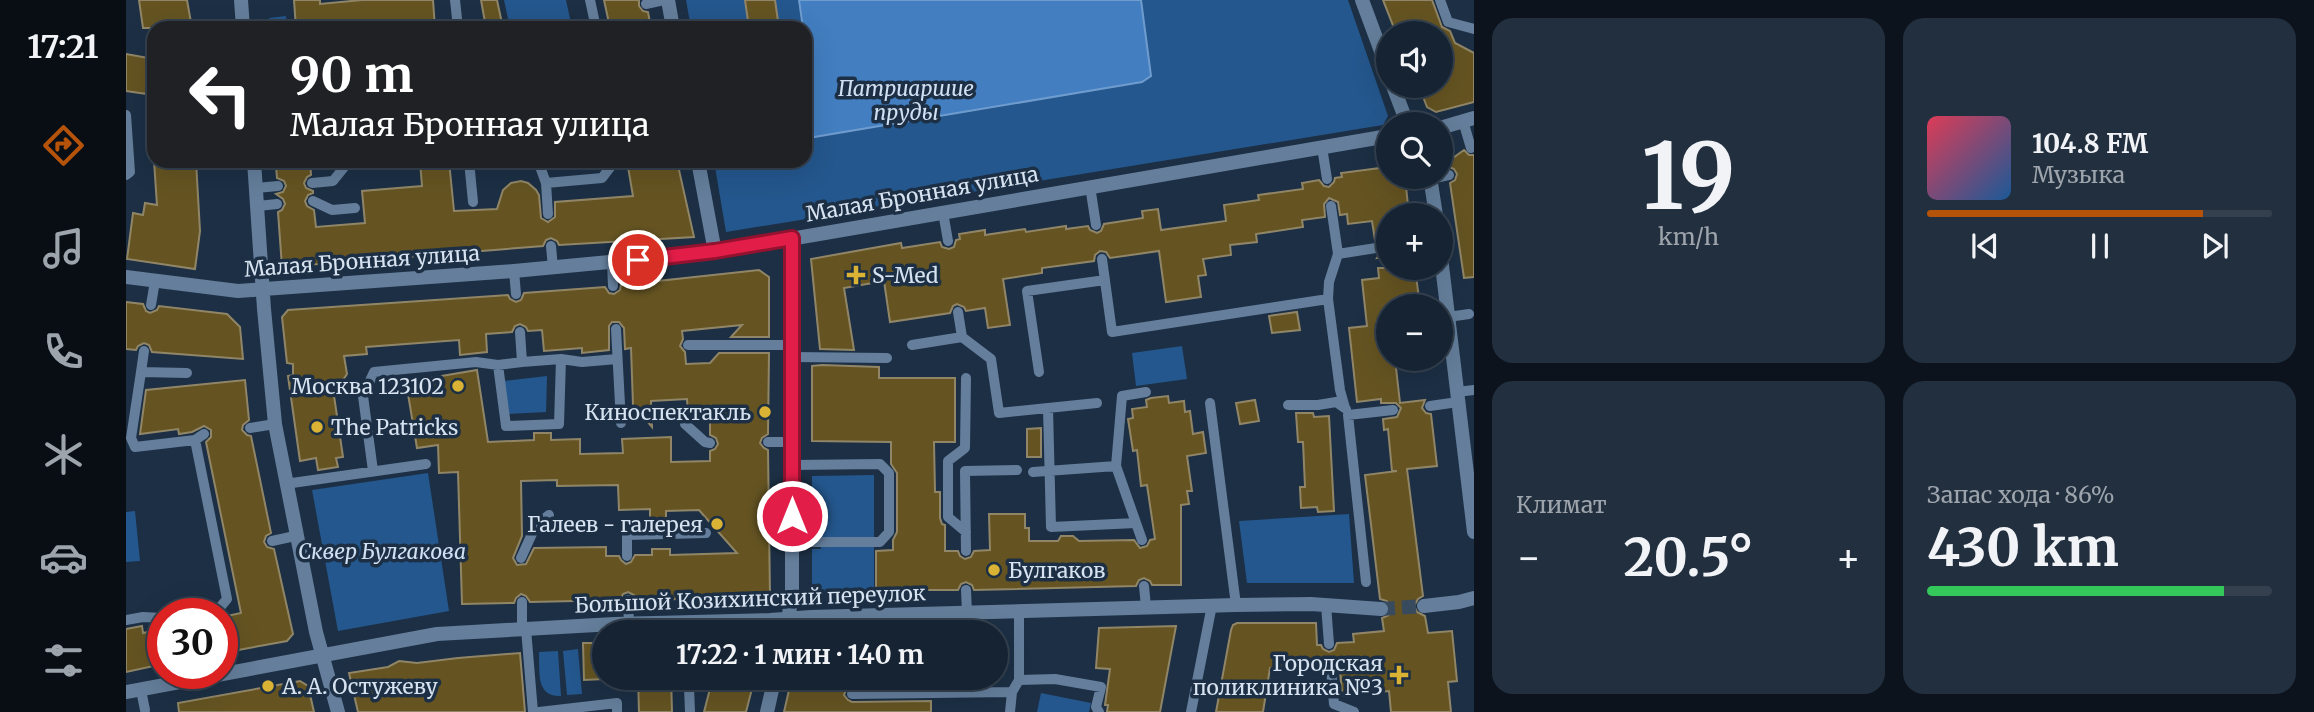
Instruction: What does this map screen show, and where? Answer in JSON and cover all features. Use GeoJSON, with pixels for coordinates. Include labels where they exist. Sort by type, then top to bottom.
{"type":"FeatureCollection","features":[{"type":"Feature","properties":{"kind":"street"},"geometry":{"type":"LineString","coordinates":[[241,0],[242,21]]}},
{"type":"Feature","properties":{"kind":"street"},"geometry":{"type":"LineString","coordinates":[[666,0],[671,21]]}},
{"type":"Feature","properties":{"kind":"street"},"geometry":{"type":"LineString","coordinates":[[1362,0],[1376,38]]}},
{"type":"Feature","properties":{"kind":"street","name":"Малая Бронная улица"},"geometry":{"type":"LineString","coordinates":[[126,277],[239,291],[263,290],[553,268],[715,251],[1376,138]]}},
{"type":"Feature","properties":{"kind":"street"},"geometry":{"type":"LineString","coordinates":[[255,168],[275,424],[295,536],[316,632],[338,712]]}},
{"type":"Feature","properties":{"kind":"street"},"geometry":{"type":"LineString","coordinates":[[699,168],[715,251]]}},
{"type":"Feature","properties":{"kind":"street"},"geometry":{"type":"LineString","coordinates":[[789,620],[792,595],[792,238]]}},
{"type":"Feature","properties":{"kind":"street"},"geometry":{"type":"LineString","coordinates":[[1453,357],[1474,532]]}},
{"type":"Feature","properties":{"kind":"street"},"geometry":{"type":"LineString","coordinates":[[1424,606],[1474,598]]}},
{"type":"Feature","properties":{"kind":"street","name":"Большой Козихинский переулок"},"geometry":{"type":"LineString","coordinates":[[802,620],[811,617],[1236,605],[1326,605],[1381,609]]}},
{"type":"Feature","properties":{"kind":"street","name":"Большой Козихинский переулок"},"geometry":{"type":"LineString","coordinates":[[126,692],[437,635],[592,626]]}},
{"type":"Feature","properties":{"kind":"street"},"geometry":{"type":"LineString","coordinates":[[767,712],[772,690]]}},
{"type":"Feature","properties":{"kind":"lane"},"geometry":{"type":"LineString","coordinates":[[456,0],[458,21]]}},
{"type":"Feature","properties":{"kind":"lane"},"geometry":{"type":"LineString","coordinates":[[590,0],[594,21]]}},
{"type":"Feature","properties":{"kind":"lane"},"geometry":{"type":"LineString","coordinates":[[646,4],[666,0]]}},
{"type":"Feature","properties":{"kind":"lane"},"geometry":{"type":"LineString","coordinates":[[1440,0],[1448,22],[1474,30]]}},
{"type":"Feature","properties":{"kind":"lane"},"geometry":{"type":"LineString","coordinates":[[593,14],[607,11]]}},
{"type":"Feature","properties":{"kind":"lane"},"geometry":{"type":"LineString","coordinates":[[126,115],[130,173],[126,175]]}},
{"type":"Feature","properties":{"kind":"lane"},"geometry":{"type":"LineString","coordinates":[[1469,120],[1471,148]]}},
{"type":"Feature","properties":{"kind":"lane"},"geometry":{"type":"LineString","coordinates":[[1322,147],[1327,179]]}},
{"type":"Feature","properties":{"kind":"lane"},"geometry":{"type":"LineString","coordinates":[[312,183],[333,181],[343,168]]}},
{"type":"Feature","properties":{"kind":"lane"},"geometry":{"type":"LineString","coordinates":[[470,168],[473,202]]}},
{"type":"Feature","properties":{"kind":"lane"},"geometry":{"type":"LineString","coordinates":[[541,168],[546,183],[548,214]]}},
{"type":"Feature","properties":{"kind":"lane"},"geometry":{"type":"LineString","coordinates":[[546,183],[602,178],[610,168]]}},
{"type":"Feature","properties":{"kind":"lane"},"geometry":{"type":"LineString","coordinates":[[256,188],[278,186]]}},
{"type":"Feature","properties":{"kind":"lane"},"geometry":{"type":"LineString","coordinates":[[1090,186],[1096,225]]}},
{"type":"Feature","properties":{"kind":"lane"},"geometry":{"type":"LineString","coordinates":[[313,201],[332,210],[355,208]]}},
{"type":"Feature","properties":{"kind":"lane"},"geometry":{"type":"LineString","coordinates":[[258,206],[277,204]]}},
{"type":"Feature","properties":{"kind":"lane"},"geometry":{"type":"LineString","coordinates":[[1331,206],[1338,254],[1329,282],[1328,299],[1340,390],[1346,412],[1366,582]]}},
{"type":"Feature","properties":{"kind":"lane"},"geometry":{"type":"LineString","coordinates":[[943,212],[948,241]]}},
{"type":"Feature","properties":{"kind":"lane"},"geometry":{"type":"LineString","coordinates":[[551,246],[553,268]]}},
{"type":"Feature","properties":{"kind":"lane"},"geometry":{"type":"LineString","coordinates":[[1338,254],[1376,248]]}},
{"type":"Feature","properties":{"kind":"lane"},"geometry":{"type":"LineString","coordinates":[[1102,259],[1112,332],[1328,299]]}},
{"type":"Feature","properties":{"kind":"lane"},"geometry":{"type":"LineString","coordinates":[[612,262],[613,286]]}},
{"type":"Feature","properties":{"kind":"lane"},"geometry":{"type":"LineString","coordinates":[[514,271],[516,294]]}},
{"type":"Feature","properties":{"kind":"lane"},"geometry":{"type":"LineString","coordinates":[[1039,372],[1027,291],[1105,280]]}},
{"type":"Feature","properties":{"kind":"lane"},"geometry":{"type":"LineString","coordinates":[[151,305],[155,281]]}},
{"type":"Feature","properties":{"kind":"lane"},"geometry":{"type":"LineString","coordinates":[[958,312],[962,337],[991,359],[999,413],[1097,403]]}},
{"type":"Feature","properties":{"kind":"lane"},"geometry":{"type":"LineString","coordinates":[[1453,316],[1469,314]]}},
{"type":"Feature","properties":{"kind":"lane"},"geometry":{"type":"LineString","coordinates":[[615,329],[621,423]]}},
{"type":"Feature","properties":{"kind":"lane"},"geometry":{"type":"LineString","coordinates":[[520,332],[522,362]]}},
{"type":"Feature","properties":{"kind":"lane"},"geometry":{"type":"LineString","coordinates":[[912,345],[962,337]]}},
{"type":"Feature","properties":{"kind":"lane"},"geometry":{"type":"LineString","coordinates":[[688,345],[887,358]]}},
{"type":"Feature","properties":{"kind":"lane"},"geometry":{"type":"LineString","coordinates":[[144,351],[128,438],[135,447],[199,437],[223,550],[227,598]]}},
{"type":"Feature","properties":{"kind":"lane"},"geometry":{"type":"LineString","coordinates":[[373,471],[363,396],[374,372],[476,362],[498,365],[561,359],[582,362],[617,359]]}},
{"type":"Feature","properties":{"kind":"lane"},"geometry":{"type":"LineString","coordinates":[[498,365],[506,426],[559,425],[561,359]]}},
{"type":"Feature","properties":{"kind":"lane"},"geometry":{"type":"LineString","coordinates":[[141,372],[187,373]]}},
{"type":"Feature","properties":{"kind":"lane"},"geometry":{"type":"LineString","coordinates":[[966,377],[965,448],[948,461],[948,517],[966,532]]}},
{"type":"Feature","properties":{"kind":"lane"},"geometry":{"type":"LineString","coordinates":[[1430,406],[1474,390]]}},
{"type":"Feature","properties":{"kind":"lane"},"geometry":{"type":"LineString","coordinates":[[1142,540],[1116,466],[1122,396],[1146,392]]}},
{"type":"Feature","properties":{"kind":"lane"},"geometry":{"type":"LineString","coordinates":[[1288,405],[1336,402],[1346,412],[1393,410]]}},
{"type":"Feature","properties":{"kind":"lane"},"geometry":{"type":"LineString","coordinates":[[1210,403],[1236,605]]}},
{"type":"Feature","properties":{"kind":"lane"},"geometry":{"type":"LineString","coordinates":[[1048,408],[1051,527],[1136,523]]}},
{"type":"Feature","properties":{"kind":"lane"},"geometry":{"type":"LineString","coordinates":[[250,428],[275,424]]}},
{"type":"Feature","properties":{"kind":"lane"},"geometry":{"type":"LineString","coordinates":[[685,424],[705,442],[710,443]]}},
{"type":"Feature","properties":{"kind":"lane"},"geometry":{"type":"LineString","coordinates":[[768,442],[792,442]]}},
{"type":"Feature","properties":{"kind":"lane"},"geometry":{"type":"LineString","coordinates":[[285,484],[426,464]]}},
{"type":"Feature","properties":{"kind":"lane"},"geometry":{"type":"LineString","coordinates":[[792,464],[880,464],[889,473],[889,532],[880,542],[792,542]]}},
{"type":"Feature","properties":{"kind":"lane"},"geometry":{"type":"LineString","coordinates":[[1032,472],[1116,466]]}},
{"type":"Feature","properties":{"kind":"lane"},"geometry":{"type":"LineString","coordinates":[[966,551],[965,471],[1017,470]]}},
{"type":"Feature","properties":{"kind":"lane"},"geometry":{"type":"LineString","coordinates":[[521,558],[536,525],[549,514]]}},
{"type":"Feature","properties":{"kind":"lane"},"geometry":{"type":"LineString","coordinates":[[627,555],[627,535],[706,533]]}},
{"type":"Feature","properties":{"kind":"lane"},"geometry":{"type":"LineString","coordinates":[[272,541],[295,536]]}},
{"type":"Feature","properties":{"kind":"lane"},"geometry":{"type":"LineString","coordinates":[[1144,586],[1146,607]]}},
{"type":"Feature","properties":{"kind":"lane"},"geometry":{"type":"LineString","coordinates":[[966,590],[967,612]]}},
{"type":"Feature","properties":{"kind":"lane"},"geometry":{"type":"LineString","coordinates":[[628,600],[629,620]]}},
{"type":"Feature","properties":{"kind":"lane"},"geometry":{"type":"LineString","coordinates":[[522,603],[533,712]]}},
{"type":"Feature","properties":{"kind":"lane"},"geometry":{"type":"LineString","coordinates":[[1326,605],[1329,644]]}},
{"type":"Feature","properties":{"kind":"lane"},"geometry":{"type":"LineString","coordinates":[[1191,712],[1212,606]]}},
{"type":"Feature","properties":{"kind":"lane"},"geometry":{"type":"LineString","coordinates":[[1010,712],[1012,692],[1019,680],[1019,611]]}},
{"type":"Feature","properties":{"kind":"lane"},"geometry":{"type":"LineString","coordinates":[[126,620],[147,617]]}},
{"type":"Feature","properties":{"kind":"lane"},"geometry":{"type":"LineString","coordinates":[[1331,669],[1334,704],[1354,712]]}},
{"type":"Feature","properties":{"kind":"lane"},"geometry":{"type":"LineString","coordinates":[[1019,680],[1055,679],[1101,687],[1096,707],[1099,712]]}},
{"type":"Feature","properties":{"kind":"lane"},"geometry":{"type":"LineString","coordinates":[[141,690],[145,710]]}},
{"type":"Feature","properties":{"kind":"lane"},"geometry":{"type":"LineString","coordinates":[[689,690],[690,712]]}},
{"type":"Feature","properties":{"kind":"lane"},"geometry":{"type":"LineString","coordinates":[[852,694],[1012,692]]}},
{"type":"Feature","properties":{"kind":"lane"},"geometry":{"type":"LineString","coordinates":[[539,712],[617,703],[617,712]]}},
{"type":"Feature","properties":{"kind":"green space"},"geometry":{"type":"Polygon","coordinates":[[[504,0],[566,0],[570,21],[508,21],[504,0]]]}},
{"type":"Feature","properties":{"kind":"green space","name":"Патриаршие пруды"},"geometry":{"type":"Polygon","coordinates":[[[686,0],[1348,0],[1376,81],[1376,98],[1382,98],[1387,112],[1376,112],[1376,126],[726,232],[715,168],[812,168],[812,21],[690,21],[686,0]]]}},
{"type":"Feature","properties":{"kind":"green space"},"geometry":{"type":"Polygon","coordinates":[[[286,16],[286,21],[269,21],[269,18],[286,16]]]}},
{"type":"Feature","properties":{"kind":"green space"},"geometry":{"type":"Polygon","coordinates":[[[1182,346],[1187,379],[1136,386],[1132,353],[1182,346]]]}},
{"type":"Feature","properties":{"kind":"green space"},"geometry":{"type":"Polygon","coordinates":[[[547,376],[546,412],[507,414],[504,381],[547,376]]]}},
{"type":"Feature","properties":{"kind":"green space","name":"Сквер Булгакова"},"geometry":{"type":"Polygon","coordinates":[[[428,473],[449,611],[338,631],[312,490],[428,473]]]}},
{"type":"Feature","properties":{"kind":"green space"},"geometry":{"type":"Polygon","coordinates":[[[874,475],[874,593],[812,593],[812,549],[821,549],[820,536],[812,536],[812,476],[874,475]]]}},
{"type":"Feature","properties":{"kind":"green space"},"geometry":{"type":"Polygon","coordinates":[[[135,511],[140,561],[126,562],[126,512],[135,511]]]}},
{"type":"Feature","properties":{"kind":"green space"},"geometry":{"type":"Polygon","coordinates":[[[1349,514],[1354,583],[1247,583],[1239,521],[1349,514]]]}},
{"type":"Feature","properties":{"kind":"green space"},"geometry":{"type":"Polygon","coordinates":[[[578,649],[582,694],[567,695],[563,651],[578,649]]]}},
{"type":"Feature","properties":{"kind":"green space"},"geometry":{"type":"Polygon","coordinates":[[[558,651],[561,696],[553,695],[543,688],[540,675],[539,652],[558,651]]]}},
{"type":"Feature","properties":{"kind":"green space"},"geometry":{"type":"Polygon","coordinates":[[[1041,693],[1091,703],[1089,712],[1037,712],[1041,693]]]}},
{"type":"Feature","properties":{"kind":"shaded area","name":"Патриаршие пруды"},"geometry":{"type":"Polygon","coordinates":[[[799,0],[1141,0],[1151,76],[1142,82],[812,137],[812,21],[802,21],[799,0]]]}},
{"type":"Feature","properties":{"kind":"building"},"geometry":{"type":"Polygon","coordinates":[[[139,0],[187,0],[191,21],[147,21],[147,28],[143,28],[139,0]]]}},
{"type":"Feature","properties":{"kind":"building"},"geometry":{"type":"Polygon","coordinates":[[[294,0],[320,0],[320,4],[362,0],[433,0],[434,21],[296,21],[294,0]]]}},
{"type":"Feature","properties":{"kind":"building"},"geometry":{"type":"Polygon","coordinates":[[[481,0],[497,0],[502,21],[485,21],[481,0]]]}},
{"type":"Feature","properties":{"kind":"building"},"geometry":{"type":"Polygon","coordinates":[[[604,0],[639,0],[639,6],[648,12],[650,21],[608,21],[604,0]]]}},
{"type":"Feature","properties":{"kind":"building"},"geometry":{"type":"Polygon","coordinates":[[[745,0],[775,0],[778,21],[748,21],[745,0]]]}},
{"type":"Feature","properties":{"kind":"building"},"geometry":{"type":"Polygon","coordinates":[[[1383,0],[1432,0],[1440,21],[1391,21],[1383,0]]]}},
{"type":"Feature","properties":{"kind":"building"},"geometry":{"type":"Polygon","coordinates":[[[1453,38],[1455,43],[1474,53],[1474,102],[1436,112],[1427,107],[1424,98],[1453,98],[1453,38]]]}},
{"type":"Feature","properties":{"kind":"building"},"geometry":{"type":"Polygon","coordinates":[[[126,54],[147,58],[147,94],[126,91],[126,54]]]}},
{"type":"Feature","properties":{"kind":"building"},"geometry":{"type":"Polygon","coordinates":[[[1464,150],[1469,155],[1474,155],[1474,277],[1464,278],[1451,189],[1457,174],[1453,169],[1453,158],[1464,150]]]}},
{"type":"Feature","properties":{"kind":"building"},"geometry":{"type":"Polygon","coordinates":[[[154,168],[196,168],[200,231],[195,269],[127,259],[133,213],[143,215],[145,203],[157,205],[154,168]]]}},
{"type":"Feature","properties":{"kind":"building"},"geometry":{"type":"Polygon","coordinates":[[[276,168],[310,168],[311,175],[304,183],[313,193],[308,195],[305,201],[307,206],[314,210],[316,227],[365,223],[362,191],[422,186],[421,168],[450,168],[454,211],[497,209],[503,190],[511,183],[528,183],[539,195],[541,218],[548,222],[555,217],[555,202],[633,196],[628,168],[679,168],[694,237],[559,245],[551,238],[546,240],[543,246],[282,267],[278,212],[285,204],[276,194],[283,192],[286,186],[284,181],[277,178],[276,168]]]}},
{"type":"Feature","properties":{"kind":"building"},"geometry":{"type":"Polygon","coordinates":[[[1376,169],[1376,189],[1406,189],[1408,203],[1376,203],[1376,240],[1372,221],[1348,224],[1347,214],[1340,215],[1338,202],[1329,198],[1324,204],[1325,217],[1302,220],[1303,227],[1256,234],[1257,242],[1230,245],[1231,255],[1203,259],[1206,275],[1198,276],[1201,297],[1166,302],[1159,251],[1110,258],[1106,252],[1100,251],[1095,255],[1094,261],[1042,268],[1042,273],[1003,279],[1010,325],[988,328],[985,308],[966,311],[957,304],[950,313],[890,322],[884,281],[844,288],[854,350],[820,349],[811,259],[901,243],[902,248],[940,242],[942,247],[949,249],[960,239],[959,234],[985,230],[985,235],[1025,229],[1026,232],[1066,226],[1066,229],[1088,226],[1097,233],[1104,224],[1143,218],[1142,211],[1158,209],[1161,230],[1226,221],[1224,205],[1259,200],[1258,195],[1303,189],[1302,183],[1319,180],[1329,187],[1335,178],[1342,177],[1341,173],[1376,169]]]}},
{"type":"Feature","properties":{"kind":"building"},"geometry":{"type":"Polygon","coordinates":[[[759,270],[769,277],[769,337],[731,337],[742,325],[682,331],[680,346],[685,352],[686,364],[710,363],[719,353],[769,353],[768,434],[760,443],[768,450],[770,597],[636,600],[634,595],[628,592],[623,594],[620,600],[530,602],[521,594],[514,603],[462,604],[458,472],[439,473],[438,445],[417,448],[406,382],[477,370],[488,442],[534,440],[534,433],[551,433],[551,440],[580,439],[580,454],[623,453],[622,439],[671,437],[671,462],[710,461],[710,451],[718,444],[716,438],[710,435],[710,413],[688,413],[687,399],[651,401],[652,427],[633,405],[631,348],[625,349],[624,328],[619,322],[612,322],[609,326],[609,350],[582,353],[582,348],[544,351],[542,330],[528,331],[520,324],[515,326],[512,332],[486,334],[487,352],[460,355],[459,340],[366,347],[367,354],[344,356],[347,374],[343,380],[332,382],[343,457],[336,458],[338,467],[318,470],[316,458],[300,461],[288,376],[293,375],[293,364],[287,363],[282,317],[288,310],[508,295],[516,302],[521,300],[524,293],[605,287],[609,293],[614,294],[620,290],[621,285],[759,270]],[[557,480],[521,481],[522,536],[513,558],[517,565],[526,564],[534,548],[606,547],[606,556],[619,556],[626,564],[631,562],[635,555],[652,555],[652,549],[670,549],[670,555],[737,553],[699,510],[666,511],[666,519],[650,519],[650,509],[619,510],[618,485],[557,486],[557,480]]]}},
{"type":"Feature","properties":{"kind":"building"},"geometry":{"type":"Polygon","coordinates":[[[1362,280],[1417,280],[1418,294],[1376,294],[1376,371],[1396,371],[1400,403],[1425,400],[1422,408],[1431,414],[1437,466],[1407,469],[1423,596],[1414,606],[1417,612],[1425,616],[1428,633],[1452,631],[1457,681],[1448,682],[1451,712],[1391,712],[1389,691],[1342,696],[1340,670],[1337,664],[1331,661],[1326,663],[1323,670],[1270,668],[1263,712],[1216,712],[1231,630],[1237,623],[1316,623],[1317,645],[1329,652],[1334,650],[1337,643],[1354,642],[1353,634],[1384,631],[1382,618],[1389,615],[1391,609],[1387,601],[1380,599],[1365,475],[1397,471],[1392,471],[1388,429],[1384,430],[1383,419],[1397,417],[1401,408],[1396,403],[1381,403],[1381,399],[1357,402],[1349,328],[1367,326],[1362,280]]]}},
{"type":"Feature","properties":{"kind":"building"},"geometry":{"type":"Polygon","coordinates":[[[126,302],[143,304],[150,313],[159,306],[227,314],[240,327],[243,359],[152,352],[149,345],[144,343],[136,350],[126,349],[126,302]]]}},
{"type":"Feature","properties":{"kind":"building"},"geometry":{"type":"Polygon","coordinates":[[[1297,312],[1300,330],[1272,333],[1269,316],[1297,312]]]}},
{"type":"Feature","properties":{"kind":"building"},"geometry":{"type":"Polygon","coordinates":[[[812,366],[879,367],[879,378],[955,378],[955,442],[934,442],[935,492],[940,492],[940,518],[945,525],[945,551],[958,551],[965,559],[971,557],[974,551],[990,550],[989,514],[1025,514],[1029,541],[1058,541],[1061,536],[1073,536],[1079,541],[1134,540],[1140,548],[1147,546],[1150,540],[1155,539],[1147,485],[1141,486],[1137,450],[1133,451],[1128,419],[1133,418],[1132,409],[1147,407],[1146,400],[1151,398],[1168,396],[1169,403],[1184,401],[1185,412],[1190,411],[1193,434],[1203,432],[1206,453],[1187,456],[1192,491],[1187,491],[1189,504],[1181,505],[1181,585],[1152,585],[1144,578],[1139,580],[1136,586],[974,590],[972,585],[966,582],[961,584],[958,590],[876,590],[876,551],[893,550],[893,540],[897,532],[897,473],[891,464],[891,442],[812,441],[812,366]]]}},
{"type":"Feature","properties":{"kind":"building"},"geometry":{"type":"Polygon","coordinates":[[[245,380],[249,420],[242,430],[251,436],[271,533],[266,536],[264,542],[267,547],[274,549],[293,634],[287,641],[238,650],[238,614],[241,613],[206,442],[211,437],[211,430],[204,426],[179,434],[178,429],[140,434],[146,390],[245,380]]]}},
{"type":"Feature","properties":{"kind":"building"},"geometry":{"type":"Polygon","coordinates":[[[1255,400],[1259,421],[1240,424],[1236,403],[1255,400]]]}},
{"type":"Feature","properties":{"kind":"building"},"geometry":{"type":"Polygon","coordinates":[[[1296,413],[1313,413],[1314,417],[1329,416],[1334,511],[1318,512],[1317,507],[1301,508],[1300,487],[1305,487],[1303,442],[1298,442],[1296,413]]]}},
{"type":"Feature","properties":{"kind":"building"},"geometry":{"type":"Polygon","coordinates":[[[1041,428],[1041,457],[1027,457],[1027,429],[1041,428]]]}},
{"type":"Feature","properties":{"kind":"building"},"geometry":{"type":"Polygon","coordinates":[[[142,626],[143,633],[147,632],[147,667],[126,672],[126,629],[142,626]]]}},
{"type":"Feature","properties":{"kind":"building"},"geometry":{"type":"Polygon","coordinates":[[[1176,626],[1160,712],[1107,712],[1108,705],[1105,705],[1110,669],[1096,668],[1099,628],[1176,626]]]}},
{"type":"Feature","properties":{"kind":"building"},"geometry":{"type":"Polygon","coordinates":[[[583,643],[592,643],[592,680],[584,680],[583,643]]]}},
{"type":"Feature","properties":{"kind":"building"},"geometry":{"type":"Polygon","coordinates":[[[520,653],[525,712],[358,712],[349,673],[388,667],[399,661],[417,663],[520,653]]]}},
{"type":"Feature","properties":{"kind":"building"},"geometry":{"type":"Polygon","coordinates":[[[300,681],[308,686],[314,712],[179,712],[178,703],[300,681]]]}},
{"type":"Feature","properties":{"kind":"building"},"geometry":{"type":"Polygon","coordinates":[[[638,690],[671,690],[672,712],[639,712],[638,690]]]}},
{"type":"Feature","properties":{"kind":"building"},"geometry":{"type":"Polygon","coordinates":[[[710,690],[752,690],[746,712],[704,712],[710,690]]]}},
{"type":"Feature","properties":{"kind":"building"},"geometry":{"type":"Polygon","coordinates":[[[789,690],[846,690],[844,695],[852,702],[931,701],[931,712],[784,712],[789,690]]]}},
{"type":"Feature","properties":{"kind":"tunnel"},"geometry":{"type":"LineString","coordinates":[[1381,609],[1424,606]]}},
{"type":"Feature","properties":{"kind":"place","name":"S-Med"},"geometry":{"type":"Point","coordinates":[856,275]}},
{"type":"Feature","properties":{"kind":"place","name":"Москва 123102"},"geometry":{"type":"Point","coordinates":[458,386]}},
{"type":"Feature","properties":{"kind":"place","name":"Киноспектакль"},"geometry":{"type":"Point","coordinates":[765,412]}},
{"type":"Feature","properties":{"kind":"place","name":"The Patricks"},"geometry":{"type":"Point","coordinates":[317,427]}},
{"type":"Feature","properties":{"kind":"place","name":"Галеев - галерея"},"geometry":{"type":"Point","coordinates":[717,524]}},
{"type":"Feature","properties":{"kind":"place","name":"Булгаков"},"geometry":{"type":"Point","coordinates":[994,570]}},
{"type":"Feature","properties":{"kind":"place","name":"Городская поликлиника №3"},"geometry":{"type":"Point","coordinates":[1399,675]}},
{"type":"Feature","properties":{"kind":"place","name":"А. А. Остужеву"},"geometry":{"type":"Point","coordinates":[268,686]}},
{"type":"Feature","properties":{"kind":"route"},"geometry":{"type":"LineString","coordinates":[[638,260],[792,238],[792,516]]}}]}
